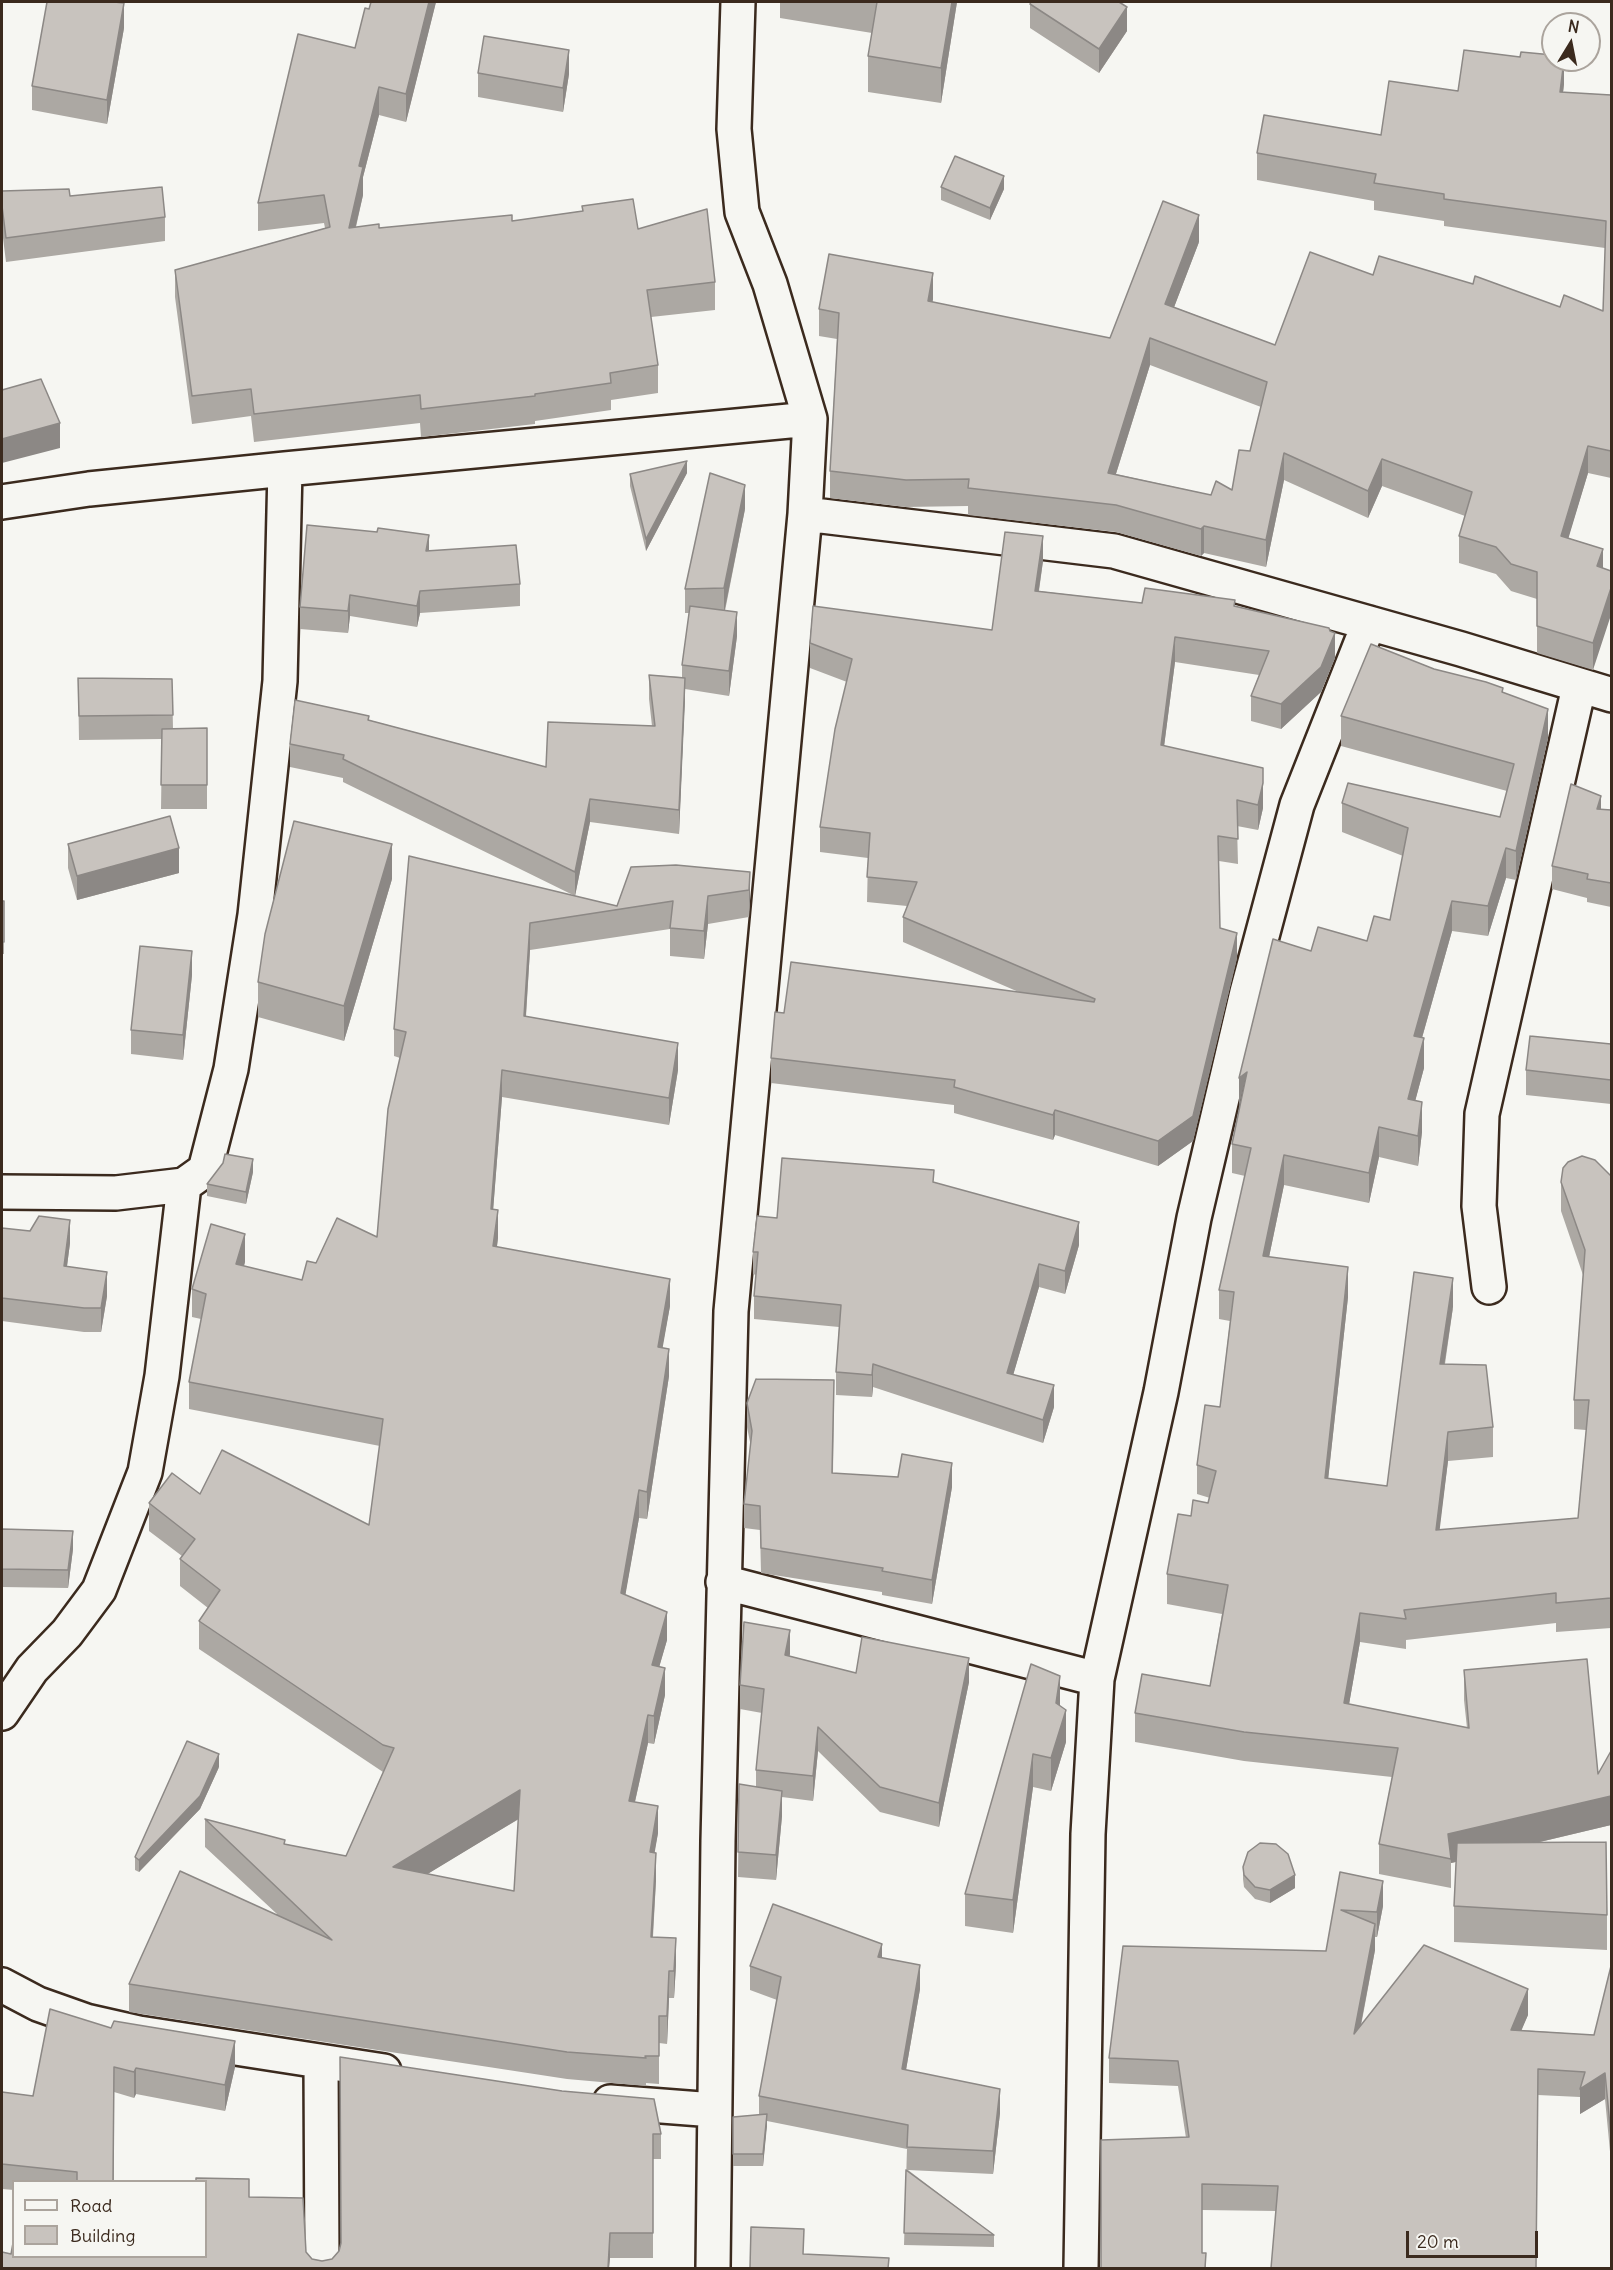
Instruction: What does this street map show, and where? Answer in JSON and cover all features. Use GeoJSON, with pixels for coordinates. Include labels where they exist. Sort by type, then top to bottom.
{"type":"FeatureCollection","features":[{"type":"Feature","properties":{"kind":"street"},"geometry":{"type":"LineString","coordinates":[[713,2268],[723,1582],[731,1311],[805,514],[810,419],[770,284],[742,212],[734,129],[738,2]]}},
{"type":"Feature","properties":{"kind":"street"},"geometry":{"type":"LineString","coordinates":[[2,502],[90,489],[810,419]]}},
{"type":"Feature","properties":{"kind":"street"},"geometry":{"type":"LineString","coordinates":[[2,1192],[116,1193],[184,1185],[205,1170],[231,1069],[255,915],[280,681],[285,469]]}},
{"type":"Feature","properties":{"kind":"street"},"geometry":{"type":"LineString","coordinates":[[805,514],[1114,551],[1369,623],[1611,696]]}},
{"type":"Feature","properties":{"kind":"street"},"geometry":{"type":"LineString","coordinates":[[1081,2268],[1088,1834],[1096,1729],[1097,1678],[1161,1392],[1194,1218],[1247,992],[1297,805],[1369,623]]}},
{"type":"Feature","properties":{"kind":"street"},"geometry":{"type":"LineString","coordinates":[[1489,1287],[1479,1206],[1482,1114],[1579,687]]}},
{"type":"Feature","properties":{"kind":"street"},"geometry":{"type":"LineString","coordinates":[[2,1713],[33,1669],[67,1633],[99,1590],[145,1472],[162,1376],[184,1185]]}},
{"type":"Feature","properties":{"kind":"street"},"geometry":{"type":"LineString","coordinates":[[723,1582],[1097,1678]]}},
{"type":"Feature","properties":{"kind":"street"},"geometry":{"type":"LineString","coordinates":[[2,1985],[29,2000],[86,2021],[139,2032],[414,2076]]}},
{"type":"Feature","properties":{"kind":"street"},"geometry":{"type":"LineString","coordinates":[[321,2062],[322,2268]]}},
{"type":"Feature","properties":{"kind":"street"},"geometry":{"type":"LineString","coordinates":[[576,2099],[714,2110]]}},
{"type":"Feature","properties":{"kind":"building"},"geometry":{"type":"Polygon","coordinates":[[[47,2],[124,3],[107,100],[32,86],[47,2]]]}},
{"type":"Feature","properties":{"kind":"building"},"geometry":{"type":"Polygon","coordinates":[[[371,2],[429,2],[406,94],[379,87],[359,166],[363,167],[349,228],[379,224],[379,228],[512,215],[512,221],[583,211],[582,206],[633,199],[638,229],[707,209],[715,282],[647,290],[658,365],[610,373],[611,383],[535,394],[535,396],[421,409],[420,395],[254,414],[251,389],[192,396],[175,270],[330,227],[324,195],[258,203],[298,34],[355,48],[365,8],[369,9],[371,2]]]}},
{"type":"Feature","properties":{"kind":"building"},"geometry":{"type":"Polygon","coordinates":[[[877,2],[952,2],[941,68],[868,56],[877,2]]]}},
{"type":"Feature","properties":{"kind":"building"},"geometry":{"type":"Polygon","coordinates":[[[1031,2],[1119,2],[1127,7],[1099,49],[1030,4],[1031,2]]]}},
{"type":"Feature","properties":{"kind":"building"},"geometry":{"type":"Polygon","coordinates":[[[484,36],[569,50],[563,88],[478,73],[484,36]]]}},
{"type":"Feature","properties":{"kind":"building"},"geometry":{"type":"Polygon","coordinates":[[[1464,50],[1520,57],[1521,52],[1541,54],[1541,72],[1562,72],[1560,92],[1611,95],[1611,451],[1588,446],[1561,536],[1603,549],[1597,566],[1611,571],[1611,588],[1593,643],[1537,626],[1537,572],[1511,564],[1496,547],[1459,536],[1472,492],[1382,459],[1368,491],[1284,453],[1266,540],[1204,526],[1201,529],[1116,505],[968,488],[969,479],[906,480],[830,471],[839,313],[819,309],[829,254],[933,273],[928,301],[1110,338],[1163,201],[1199,215],[1165,304],[1275,345],[1310,252],[1373,275],[1379,256],[1473,284],[1475,276],[1560,307],[1564,295],[1603,311],[1606,221],[1444,199],[1444,194],[1374,183],[1376,174],[1257,153],[1264,115],[1381,135],[1389,81],[1458,91],[1464,50]],[[1150,338],[1108,473],[1211,495],[1216,481],[1232,490],[1239,450],[1250,451],[1267,382],[1150,338]]]}},
{"type":"Feature","properties":{"kind":"building"},"geometry":{"type":"Polygon","coordinates":[[[955,156],[1004,176],[990,208],[941,187],[955,156]]]}},
{"type":"Feature","properties":{"kind":"building"},"geometry":{"type":"Polygon","coordinates":[[[162,187],[165,217],[6,238],[2,191],[69,189],[70,196],[162,187]]]}},
{"type":"Feature","properties":{"kind":"building"},"geometry":{"type":"Polygon","coordinates":[[[41,379],[60,423],[2,439],[2,390],[41,379]]]}},
{"type":"Feature","properties":{"kind":"building"},"geometry":{"type":"Polygon","coordinates":[[[687,461],[646,539],[630,474],[687,461]]]}},
{"type":"Feature","properties":{"kind":"building"},"geometry":{"type":"Polygon","coordinates":[[[710,473],[745,485],[724,588],[685,589],[710,473]]]}},
{"type":"Feature","properties":{"kind":"building"},"geometry":{"type":"Polygon","coordinates":[[[307,525],[377,532],[378,528],[429,535],[426,551],[516,545],[520,584],[420,591],[417,606],[350,595],[348,611],[300,607],[307,525]]]}},
{"type":"Feature","properties":{"kind":"building"},"geometry":{"type":"Polygon","coordinates":[[[1005,532],[1043,536],[1035,591],[1142,603],[1145,588],[1235,600],[1234,606],[1329,628],[1335,633],[1321,667],[1281,704],[1251,696],[1269,651],[1175,637],[1161,745],[1263,768],[1263,783],[1258,805],[1237,800],[1238,839],[1218,836],[1220,928],[1237,933],[1193,1116],[1158,1141],[1055,1110],[1053,1115],[954,1087],[955,1080],[771,1058],[775,1012],[784,1013],[791,962],[1094,1002],[1095,999],[903,917],[917,882],[867,877],[870,833],[820,827],[835,729],[852,659],[810,643],[813,606],[992,630],[1005,532]]]}},
{"type":"Feature","properties":{"kind":"building"},"geometry":{"type":"Polygon","coordinates":[[[690,606],[737,612],[729,671],[682,665],[690,606]]]}},
{"type":"Feature","properties":{"kind":"building"},"geometry":{"type":"Polygon","coordinates":[[[1371,644],[1434,669],[1503,688],[1502,692],[1548,709],[1516,851],[1506,848],[1488,906],[1452,901],[1414,1036],[1424,1038],[1408,1099],[1422,1102],[1418,1136],[1379,1127],[1369,1173],[1284,1155],[1263,1256],[1348,1267],[1325,1478],[1387,1486],[1414,1272],[1453,1278],[1440,1364],[1486,1365],[1493,1427],[1448,1432],[1436,1530],[1578,1518],[1589,1400],[1574,1400],[1585,1250],[1561,1182],[1563,1168],[1568,1162],[1582,1156],[1595,1160],[1611,1176],[1611,1598],[1556,1603],[1556,1593],[1404,1610],[1406,1619],[1360,1613],[1344,1703],[1469,1728],[1464,1670],[1587,1659],[1598,1774],[1611,1751],[1611,1796],[1448,1834],[1451,1859],[1379,1844],[1398,1748],[1244,1732],[1135,1713],[1142,1674],[1210,1686],[1228,1585],[1167,1574],[1178,1514],[1191,1516],[1193,1500],[1208,1503],[1216,1471],[1197,1465],[1205,1405],[1220,1407],[1234,1292],[1219,1290],[1251,1148],[1232,1144],[1247,1072],[1239,1078],[1273,939],[1311,951],[1318,927],[1367,941],[1374,916],[1390,920],[1408,828],[1342,803],[1348,783],[1500,817],[1514,764],[1341,716],[1371,644]]]}},
{"type":"Feature","properties":{"kind":"building"},"geometry":{"type":"Polygon","coordinates":[[[649,675],[685,678],[679,810],[590,799],[575,872],[343,759],[344,755],[290,744],[295,700],[369,716],[368,720],[546,767],[548,722],[655,726],[649,675]]]}},
{"type":"Feature","properties":{"kind":"building"},"geometry":{"type":"Polygon","coordinates":[[[78,678],[172,679],[173,715],[79,716],[78,678]]]}},
{"type":"Feature","properties":{"kind":"building"},"geometry":{"type":"Polygon","coordinates":[[[207,728],[207,785],[161,785],[162,729],[207,728]]]}},
{"type":"Feature","properties":{"kind":"building"},"geometry":{"type":"Polygon","coordinates":[[[1571,784],[1601,796],[1597,809],[1611,810],[1611,883],[1587,879],[1588,874],[1552,866],[1571,784]]]}},
{"type":"Feature","properties":{"kind":"building"},"geometry":{"type":"Polygon","coordinates":[[[170,816],[179,848],[77,876],[68,844],[170,816]]]}},
{"type":"Feature","properties":{"kind":"building"},"geometry":{"type":"Polygon","coordinates":[[[294,821],[392,844],[344,1006],[258,982],[265,934],[294,821]]]}},
{"type":"Feature","properties":{"kind":"building"},"geometry":{"type":"Polygon","coordinates":[[[409,856],[617,906],[631,867],[676,865],[750,872],[749,890],[708,896],[704,931],[670,928],[673,901],[530,923],[524,1016],[678,1043],[669,1098],[502,1070],[491,1209],[498,1210],[493,1246],[670,1279],[658,1347],[669,1349],[647,1492],[639,1490],[621,1593],[667,1612],[652,1665],[665,1668],[654,1716],[648,1715],[629,1801],[658,1806],[650,1852],[656,1853],[651,1937],[676,1938],[674,1971],[669,1971],[667,2016],[659,2016],[659,2056],[645,2056],[646,2058],[567,2052],[129,1984],[180,1871],[332,1940],[205,1819],[285,1840],[284,1844],[346,1856],[394,1748],[383,1745],[199,1621],[220,1590],[180,1559],[195,1539],[149,1503],[172,1473],[200,1494],[222,1450],[369,1525],[383,1419],[189,1382],[206,1294],[192,1289],[211,1224],[245,1234],[236,1264],[302,1280],[307,1261],[316,1263],[337,1218],[377,1237],[388,1109],[406,1032],[394,1029],[409,856]],[[520,1790],[393,1867],[514,1891],[520,1790]]]}},
{"type":"Feature","properties":{"kind":"building"},"geometry":{"type":"Polygon","coordinates":[[[2,901],[4,901],[4,942],[2,942],[2,901]]]}},
{"type":"Feature","properties":{"kind":"building"},"geometry":{"type":"Polygon","coordinates":[[[140,946],[192,951],[183,1035],[131,1030],[140,946]]]}},
{"type":"Feature","properties":{"kind":"building"},"geometry":{"type":"Polygon","coordinates":[[[1530,1036],[1611,1044],[1611,1080],[1526,1070],[1530,1036]]]}},
{"type":"Feature","properties":{"kind":"building"},"geometry":{"type":"Polygon","coordinates":[[[225,1154],[253,1159],[246,1192],[207,1184],[223,1163],[225,1154]]]}},
{"type":"Feature","properties":{"kind":"building"},"geometry":{"type":"Polygon","coordinates":[[[782,1158],[934,1170],[933,1182],[1079,1222],[1065,1271],[1039,1264],[1007,1373],[1054,1385],[1043,1420],[873,1364],[872,1375],[836,1372],[841,1305],[754,1296],[758,1252],[753,1252],[757,1216],[777,1218],[782,1158]]]}},
{"type":"Feature","properties":{"kind":"building"},"geometry":{"type":"Polygon","coordinates":[[[39,1216],[70,1220],[64,1266],[107,1272],[101,1308],[2,1298],[2,1228],[30,1231],[39,1216]]]}},
{"type":"Feature","properties":{"kind":"building"},"geometry":{"type":"Polygon","coordinates":[[[756,1379],[834,1380],[832,1473],[898,1477],[902,1454],[952,1463],[932,1580],[882,1571],[883,1568],[761,1548],[760,1506],[744,1504],[752,1431],[747,1403],[756,1379]]]}},
{"type":"Feature","properties":{"kind":"building"},"geometry":{"type":"Polygon","coordinates":[[[2,1529],[73,1531],[68,1570],[2,1569],[2,1529]]]}},
{"type":"Feature","properties":{"kind":"building"},"geometry":{"type":"Polygon","coordinates":[[[744,1622],[790,1630],[785,1655],[856,1673],[862,1637],[969,1658],[939,1803],[880,1787],[818,1727],[813,1776],[756,1770],[764,1689],[740,1685],[744,1622]]]}},
{"type":"Feature","properties":{"kind":"building"},"geometry":{"type":"Polygon","coordinates":[[[1031,1664],[1060,1676],[1056,1703],[1066,1710],[1051,1758],[1033,1754],[1013,1900],[965,1894],[1031,1664]]]}},
{"type":"Feature","properties":{"kind":"building"},"geometry":{"type":"Polygon","coordinates":[[[187,1741],[219,1754],[200,1796],[139,1860],[135,1857],[187,1741]]]}},
{"type":"Feature","properties":{"kind":"building"},"geometry":{"type":"Polygon","coordinates":[[[739,1784],[782,1791],[776,1855],[738,1852],[739,1784]]]}},
{"type":"Feature","properties":{"kind":"building"},"geometry":{"type":"Polygon","coordinates":[[[1606,1842],[1607,1915],[1454,1906],[1457,1843],[1606,1842]]]}},
{"type":"Feature","properties":{"kind":"building"},"geometry":{"type":"Polygon","coordinates":[[[1260,1843],[1276,1844],[1288,1854],[1295,1875],[1270,1890],[1255,1887],[1244,1875],[1243,1867],[1248,1852],[1260,1843]]]}},
{"type":"Feature","properties":{"kind":"building"},"geometry":{"type":"Polygon","coordinates":[[[1340,1872],[1383,1881],[1377,1912],[1341,1910],[1375,1924],[1354,2034],[1424,1945],[1528,1989],[1511,2030],[1594,2035],[1611,1966],[1611,2136],[1605,2073],[1580,2089],[1585,2072],[1538,2069],[1536,2268],[1271,2268],[1278,2186],[1202,2184],[1202,2253],[1206,2253],[1205,2268],[1101,2268],[1101,2140],[1189,2137],[1178,2061],[1109,2058],[1123,1946],[1326,1951],[1340,1872]]]}},
{"type":"Feature","properties":{"kind":"building"},"geometry":{"type":"Polygon","coordinates":[[[773,1904],[882,1944],[878,1957],[920,1965],[902,2069],[1000,2089],[993,2151],[907,2147],[908,2125],[759,2096],[781,1977],[750,1966],[773,1904]]]}},
{"type":"Feature","properties":{"kind":"building"},"geometry":{"type":"Polygon","coordinates":[[[50,2009],[111,2028],[114,2021],[235,2041],[225,2085],[136,2068],[134,2072],[114,2067],[113,2180],[77,2180],[77,2172],[2,2164],[2,2092],[33,2096],[50,2009]]]}},
{"type":"Feature","properties":{"kind":"building"},"geometry":{"type":"Polygon","coordinates":[[[340,2057],[562,2091],[654,2099],[661,2134],[653,2134],[653,2233],[610,2233],[608,2268],[2,2268],[2,2252],[11,2254],[12,2248],[12,2258],[207,2258],[207,2180],[196,2180],[196,2178],[249,2179],[249,2197],[303,2198],[306,2252],[312,2259],[322,2261],[332,2259],[339,2251],[341,2243],[340,2057]]]}},
{"type":"Feature","properties":{"kind":"building"},"geometry":{"type":"Polygon","coordinates":[[[767,2114],[763,2154],[733,2154],[733,2117],[767,2114]]]}},
{"type":"Feature","properties":{"kind":"building"},"geometry":{"type":"Polygon","coordinates":[[[906,2170],[994,2235],[904,2233],[906,2170]]]}},
{"type":"Feature","properties":{"kind":"building"},"geometry":{"type":"Polygon","coordinates":[[[751,2227],[804,2229],[803,2254],[889,2258],[888,2268],[750,2268],[751,2227]]]}}]}
